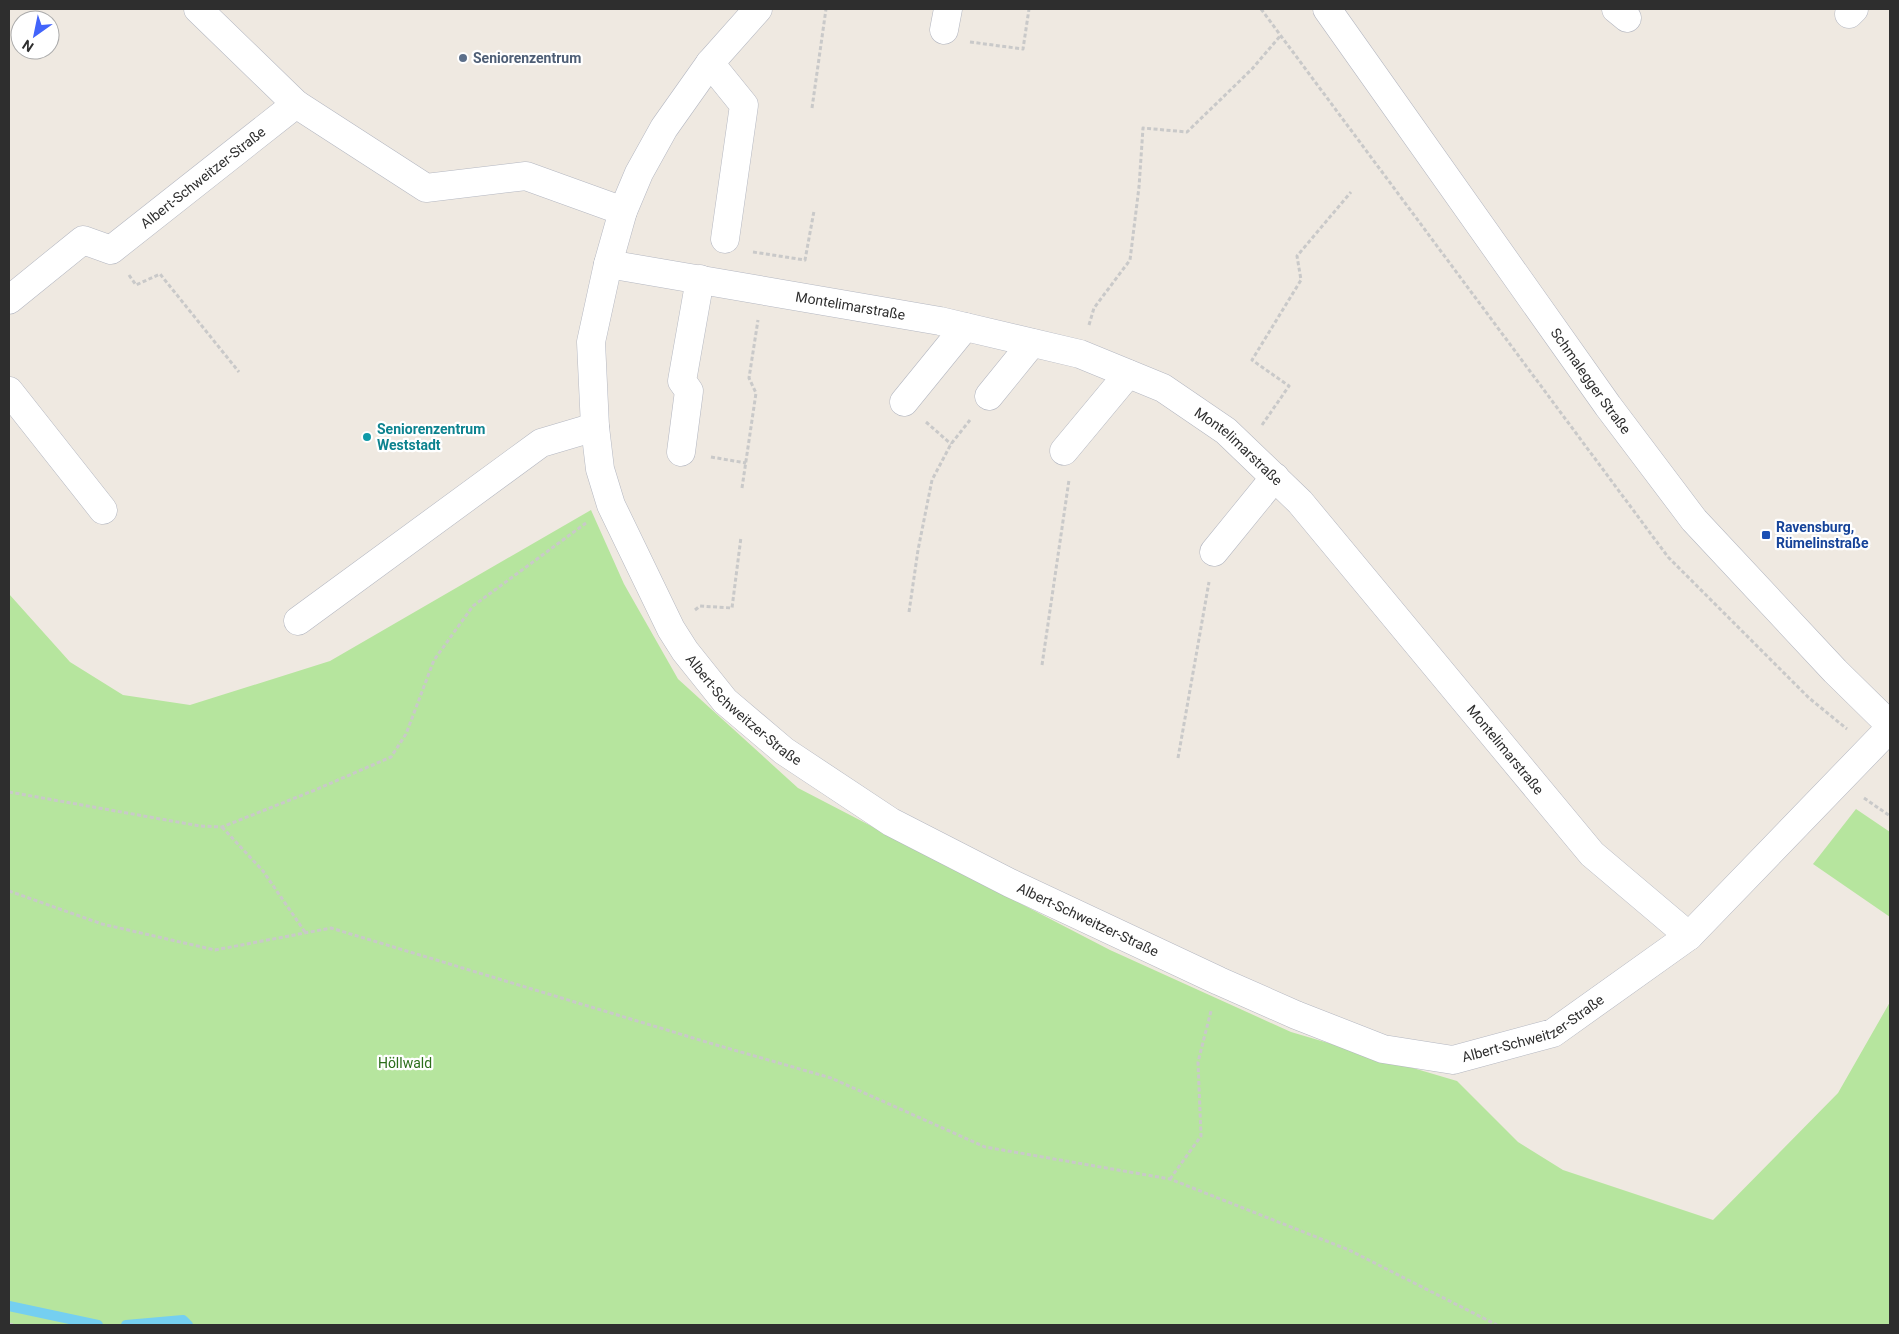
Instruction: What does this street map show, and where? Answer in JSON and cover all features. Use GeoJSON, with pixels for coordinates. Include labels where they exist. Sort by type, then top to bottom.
{"type":"FeatureCollection","features":[{"type":"Feature","properties":{"kind":"street"},"geometry":{"type":"LineString","coordinates":[[198,9],[296,104],[426,188],[526,176],[623,211]]}},
{"type":"Feature","properties":{"kind":"street","name":"Albert-Schweitzer-Straße"},"geometry":{"type":"LineString","coordinates":[[758,9],[710,63],[664,128],[639,173],[623,211],[608,264],[590,342],[595,427],[600,468],[610,505],[671,629],[685,651],[725,700],[784,750],[890,822],[1010,883],[1219,982],[1296,1015],[1383,1049],[1453,1060],[1553,1033],[1689,936],[1890,727]]}},
{"type":"Feature","properties":{"kind":"street","name":"Schmalegger Straße"},"geometry":{"type":"LineString","coordinates":[[1327,9],[1608,406],[1694,520],[1890,727]]}},
{"type":"Feature","properties":{"kind":"street"},"geometry":{"type":"LineString","coordinates":[[710,63],[744,105],[735,245]]}},
{"type":"Feature","properties":{"kind":"street","name":"Albert-Schweitzer-Straße"},"geometry":{"type":"LineString","coordinates":[[111,250],[296,104]]}},
{"type":"Feature","properties":{"kind":"street"},"geometry":{"type":"LineString","coordinates":[[9,300],[84,240],[111,250]]}},
{"type":"Feature","properties":{"kind":"street","name":"Montelimarstraße"},"geometry":{"type":"LineString","coordinates":[[608,264],[940,321],[1080,354],[1163,388],[1226,431],[1300,502],[1592,854],[1689,936]]}},
{"type":"Feature","properties":{"kind":"street"},"geometry":{"type":"LineString","coordinates":[[681,452],[689,390],[682,381],[700,279]]}},
{"type":"Feature","properties":{"kind":"street"},"geometry":{"type":"LineString","coordinates":[[904,402],[964,327]]}},
{"type":"Feature","properties":{"kind":"street"},"geometry":{"type":"LineString","coordinates":[[989,396],[1032,343]]}},
{"type":"Feature","properties":{"kind":"street"},"geometry":{"type":"LineString","coordinates":[[1064,451],[1128,374]]}},
{"type":"Feature","properties":{"kind":"street"},"geometry":{"type":"LineString","coordinates":[[9,391],[103,510]]}},
{"type":"Feature","properties":{"kind":"street"},"geometry":{"type":"LineString","coordinates":[[298,621],[541,443],[595,427]]}},
{"type":"Feature","properties":{"kind":"street"},"geometry":{"type":"LineString","coordinates":[[1214,552],[1275,478]]}},
{"type":"Feature","properties":{"kind":"path"},"geometry":{"type":"LineString","coordinates":[[812,108],[826,9]]}},
{"type":"Feature","properties":{"kind":"path"},"geometry":{"type":"LineString","coordinates":[[946,19],[943,38],[1023,49],[1029,9]]}},
{"type":"Feature","properties":{"kind":"path"},"geometry":{"type":"LineString","coordinates":[[1261,9],[1668,557],[1809,698],[1872,747]]}},
{"type":"Feature","properties":{"kind":"path"},"geometry":{"type":"LineString","coordinates":[[1080,354],[1094,308],[1130,260],[1140,187],[1143,128],[1187,132],[1252,69],[1281,35]]}},
{"type":"Feature","properties":{"kind":"path"},"geometry":{"type":"LineString","coordinates":[[1245,450],[1289,386],[1252,360],[1301,280],[1297,256],[1351,192]]}},
{"type":"Feature","properties":{"kind":"path"},"geometry":{"type":"LineString","coordinates":[[735,245],[805,260],[814,211]]}},
{"type":"Feature","properties":{"kind":"path"},"geometry":{"type":"LineString","coordinates":[[111,250],[136,285],[160,274],[240,372]]}},
{"type":"Feature","properties":{"kind":"path"},"geometry":{"type":"LineString","coordinates":[[742,488],[756,393],[749,378],[763,290]]}},
{"type":"Feature","properties":{"kind":"path"},"geometry":{"type":"LineString","coordinates":[[909,612],[918,550],[932,480],[951,444],[989,396]]}},
{"type":"Feature","properties":{"kind":"path"},"geometry":{"type":"LineString","coordinates":[[1042,665],[1071,467],[1064,451]]}},
{"type":"Feature","properties":{"kind":"path"},"geometry":{"type":"LineString","coordinates":[[9,792],[200,826],[222,827],[391,757],[406,734],[434,660],[473,606],[610,505]]}},
{"type":"Feature","properties":{"kind":"path"},"geometry":{"type":"LineString","coordinates":[[671,629],[700,606],[732,608],[741,537]]}},
{"type":"Feature","properties":{"kind":"path"},"geometry":{"type":"LineString","coordinates":[[1178,758],[1214,552]]}},
{"type":"Feature","properties":{"kind":"path"},"geometry":{"type":"LineString","coordinates":[[222,827],[263,871],[305,932]]}},
{"type":"Feature","properties":{"kind":"path"},"geometry":{"type":"LineString","coordinates":[[9,891],[102,924],[215,950],[331,928],[713,1044],[832,1078],[985,1147],[1170,1179],[1348,1250],[1497,1325]]}},
{"type":"Feature","properties":{"kind":"path"},"geometry":{"type":"LineString","coordinates":[[1170,1179],[1201,1136],[1198,1062],[1219,982]]}},
{"type":"Feature","properties":{"kind":"path"},"geometry":{"type":"LineString","coordinates":[[9,1324],[14,1325]]}},
{"type":"Feature","properties":{"kind":"green space","name":"Höllwald"},"geometry":{"type":"Polygon","coordinates":[[[591,510],[624,584],[678,679],[798,788],[1110,950],[1291,1032],[1457,1081],[1518,1142],[1563,1170],[1713,1220],[1838,1093],[1890,1002],[1890,1325],[9,1325],[9,594],[70,662],[123,695],[190,705],[330,661],[591,510]]]}},
{"type":"Feature","properties":{"kind":"green space"},"geometry":{"type":"Polygon","coordinates":[[[1856,809],[1890,832],[1890,917],[1813,864],[1856,809]]]}},
{"type":"Feature","properties":{"kind":"waterway"},"geometry":{"type":"LineString","coordinates":[[9,1306],[98,1325]]}},
{"type":"Feature","properties":{"kind":"waterway"},"geometry":{"type":"LineString","coordinates":[[126,1325],[183,1320],[188,1325]]}},
{"type":"Feature","properties":{"kind":"place","name":"Seniorenzentrum"},"geometry":{"type":"Point","coordinates":[463,58]}},
{"type":"Feature","properties":{"kind":"place","name":"Seniorenzentrum Weststadt"},"geometry":{"type":"Point","coordinates":[367,437]}},
{"type":"Feature","properties":{"kind":"place","name":"Ravensburg, Rümelinstraße"},"geometry":{"type":"Point","coordinates":[1766,535]}}]}
